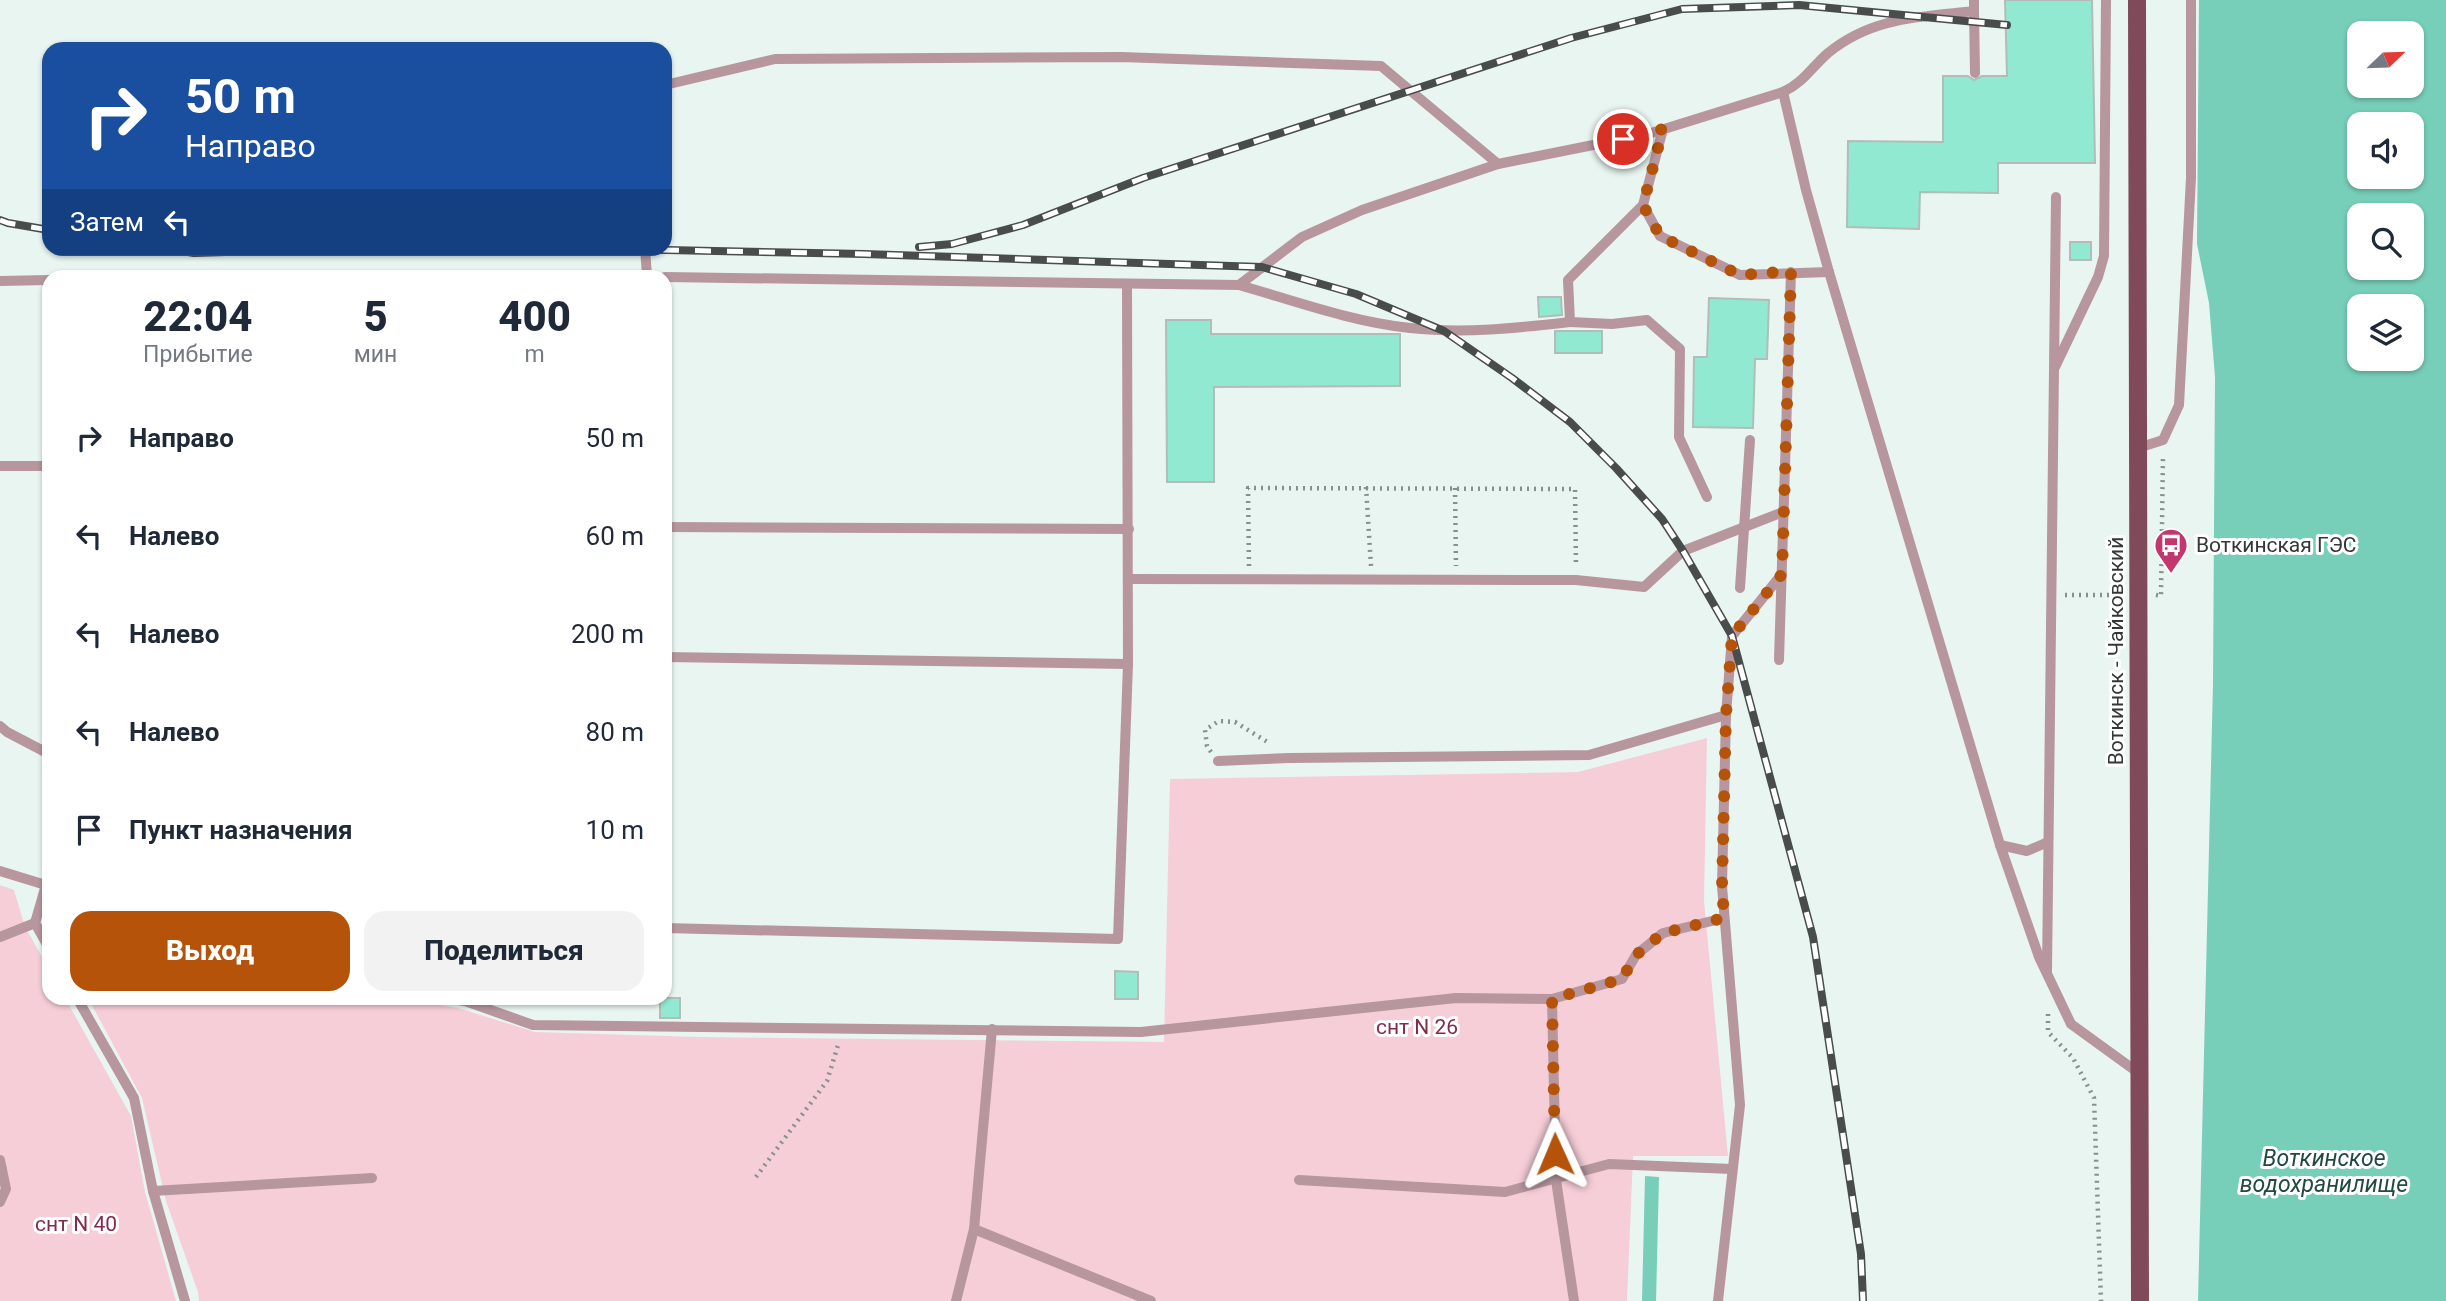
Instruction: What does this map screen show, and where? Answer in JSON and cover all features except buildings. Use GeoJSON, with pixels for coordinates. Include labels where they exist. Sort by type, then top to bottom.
{"type":"FeatureCollection","features":[{"type":"Feature","properties":{"kind":"main road","name":"Воткинск - Чайковский"},"geometry":{"type":"LineString","coordinates":[[2137,0],[2140,1301]]}},
{"type":"Feature","properties":{"kind":"lane"},"geometry":{"type":"LineString","coordinates":[[2053,370],[2098,277],[2104,256],[2106,0]]}},
{"type":"Feature","properties":{"kind":"lane"},"geometry":{"type":"LineString","coordinates":[[2138,448],[2163,440],[2179,405],[2191,178],[2191,0]]}},
{"type":"Feature","properties":{"kind":"lane"},"geometry":{"type":"LineString","coordinates":[[1238,285],[1303,237],[1362,210],[1498,164],[1663,129],[1783,92],[1796,86],[1829,53],[1856,35],[1894,19],[1974,6],[1975,73]]}},
{"type":"Feature","properties":{"kind":"lane"},"geometry":{"type":"LineString","coordinates":[[672,83],[775,59],[1121,57],[1381,66],[1498,164]]}},
{"type":"Feature","properties":{"kind":"lane"},"geometry":{"type":"LineString","coordinates":[[1783,92],[1829,272],[2000,845],[2039,957],[2071,1024],[2141,1074]]}},
{"type":"Feature","properties":{"kind":"lane"},"geometry":{"type":"LineString","coordinates":[[1570,322],[1568,280],[1643,205],[1663,129]]}},
{"type":"Feature","properties":{"kind":"lane"},"geometry":{"type":"LineString","coordinates":[[2047,975],[2056,197]]}},
{"type":"Feature","properties":{"kind":"lane"},"geometry":{"type":"LineString","coordinates":[[1643,205],[1660,236],[1740,275],[1791,271],[1829,272]]}},
{"type":"Feature","properties":{"kind":"lane"},"geometry":{"type":"LineString","coordinates":[[1779,660],[1791,271]]}},
{"type":"Feature","properties":{"kind":"lane"},"geometry":{"type":"LineString","coordinates":[[672,277],[1238,285],[1363,320],[1444,331],[1502,330],[1570,322],[1612,324],[1647,320],[1680,349],[1679,437],[1707,497]]}},
{"type":"Feature","properties":{"kind":"lane"},"geometry":{"type":"LineString","coordinates":[[0,281],[42,280]]}},
{"type":"Feature","properties":{"kind":"lane"},"geometry":{"type":"LineString","coordinates":[[672,928],[1118,939],[1128,664],[1127,285]]}},
{"type":"Feature","properties":{"kind":"lane"},"geometry":{"type":"LineString","coordinates":[[1740,588],[1750,440]]}},
{"type":"Feature","properties":{"kind":"lane"},"geometry":{"type":"LineString","coordinates":[[0,466],[42,466]]}},
{"type":"Feature","properties":{"kind":"lane"},"geometry":{"type":"LineString","coordinates":[[1129,579],[1576,580],[1644,587],[1683,551],[1783,512]]}},
{"type":"Feature","properties":{"kind":"lane"},"geometry":{"type":"LineString","coordinates":[[672,527],[1129,529]]}},
{"type":"Feature","properties":{"kind":"lane"},"geometry":{"type":"LineString","coordinates":[[1717,1301],[1740,1105],[1722,886],[1726,715],[1732,636],[1782,574]]}},
{"type":"Feature","properties":{"kind":"lane"},"geometry":{"type":"LineString","coordinates":[[672,657],[1128,664]]}},
{"type":"Feature","properties":{"kind":"lane"},"geometry":{"type":"LineString","coordinates":[[1218,761],[1588,755],[1726,715]]}},
{"type":"Feature","properties":{"kind":"lane"},"geometry":{"type":"LineString","coordinates":[[0,726],[42,750]]}},
{"type":"Feature","properties":{"kind":"lane"},"geometry":{"type":"LineString","coordinates":[[2000,845],[2027,851],[2048,842]]}},
{"type":"Feature","properties":{"kind":"lane"},"geometry":{"type":"LineString","coordinates":[[0,871],[42,884]]}},
{"type":"Feature","properties":{"kind":"lane"},"geometry":{"type":"LineString","coordinates":[[0,937],[34,923],[42,902]]}},
{"type":"Feature","properties":{"kind":"lane"},"geometry":{"type":"LineString","coordinates":[[476,1005],[533,1025],[1141,1032],[1456,998],[1552,999],[1622,979],[1636,955],[1663,933],[1724,918]]}},
{"type":"Feature","properties":{"kind":"lane"},"geometry":{"type":"LineString","coordinates":[[34,923],[42,936]]}},
{"type":"Feature","properties":{"kind":"lane"},"geometry":{"type":"LineString","coordinates":[[1552,999],[1556,1180],[1574,1301]]}},
{"type":"Feature","properties":{"kind":"lane"},"geometry":{"type":"LineString","coordinates":[[81,1005],[134,1098],[153,1191],[186,1301]]}},
{"type":"Feature","properties":{"kind":"lane"},"geometry":{"type":"LineString","coordinates":[[955,1301],[974,1229],[992,1029]]}},
{"type":"Feature","properties":{"kind":"lane"},"geometry":{"type":"LineString","coordinates":[[0,1160],[6,1189],[0,1202]]}},
{"type":"Feature","properties":{"kind":"lane"},"geometry":{"type":"LineString","coordinates":[[1299,1180],[1505,1192],[1609,1164],[1732,1169]]}},
{"type":"Feature","properties":{"kind":"lane"},"geometry":{"type":"LineString","coordinates":[[153,1191],[372,1178]]}},
{"type":"Feature","properties":{"kind":"lane"},"geometry":{"type":"LineString","coordinates":[[974,1229],[1151,1301]]}},
{"type":"Feature","properties":{"kind":"path"},"geometry":{"type":"LineString","coordinates":[[2050,595],[2161,596],[2163,440]]}},
{"type":"Feature","properties":{"kind":"path"},"geometry":{"type":"LineString","coordinates":[[1366,487],[1372,580]]}},
{"type":"Feature","properties":{"kind":"path"},"geometry":{"type":"LineString","coordinates":[[1250,581],[1248,488],[1366,487],[1575,489],[1576,580]]}},
{"type":"Feature","properties":{"kind":"path"},"geometry":{"type":"LineString","coordinates":[[1455,488],[1456,580]]}},
{"type":"Feature","properties":{"kind":"path"},"geometry":{"type":"LineString","coordinates":[[1218,761],[1207,746],[1205,730],[1219,721],[1235,722],[1257,734],[1289,758]]}},
{"type":"Feature","properties":{"kind":"path"},"geometry":{"type":"LineString","coordinates":[[2048,1009],[2048,1032],[2073,1058],[2094,1098],[2101,1301]]}},
{"type":"Feature","properties":{"kind":"path"},"geometry":{"type":"LineString","coordinates":[[756,1177],[827,1081],[844,1028]]}},
{"type":"Feature","properties":{"kind":"green space","name":"снт N 26"},"geometry":{"type":"Polygon","coordinates":[[[1707,738],[1704,901],[1728,1156],[1633,1156],[1627,1301],[199,1301],[166,1201],[142,1098],[92,1005],[439,1005],[458,1008],[535,1032],[698,1037],[1164,1042],[1170,779],[1578,772],[1707,738]]]}},
{"type":"Feature","properties":{"kind":"green space","name":"снт N 40"},"geometry":{"type":"Polygon","coordinates":[[[0,885],[14,890],[25,927],[42,957],[42,1005],[69,1005],[131,1116],[145,1192],[176,1301],[0,1301],[0,885]]]}},
{"type":"Feature","properties":{"kind":"water","name":"Воткинское водохранилище"},"geometry":{"type":"Polygon","coordinates":[[[2199,0],[2446,0],[2446,1301],[2198,1301],[2213,684],[2215,377],[2209,303],[2197,244],[2199,0]]]}},
{"type":"Feature","properties":{"kind":"water"},"geometry":{"type":"Polygon","coordinates":[[[1645,1176],[1659,1177],[1656,1301],[1642,1301],[1645,1176]]]}},
{"type":"Feature","properties":{"kind":"railway"},"geometry":{"type":"LineString","coordinates":[[919,247],[952,244],[1023,225],[1143,178],[1571,38],[1682,9],[1799,5],[2007,25]]}},
{"type":"Feature","properties":{"kind":"railway"},"geometry":{"type":"LineString","coordinates":[[0,220],[42,229]]}},
{"type":"Feature","properties":{"kind":"railway"},"geometry":{"type":"LineString","coordinates":[[672,250],[1262,267],[1356,294],[1444,331],[1570,422],[1662,519],[1732,636],[1813,937],[1861,1254],[1863,1301]]}},
{"type":"Feature","properties":{"kind":"place","name":"Воткинская ГЭС"},"geometry":{"type":"Point","coordinates":[2171,575]}},
{"type":"Feature","properties":{"kind":"route"},"geometry":{"type":"LineString","coordinates":[[1555,1154],[1552,999],[1622,979],[1636,955],[1663,933],[1724,918],[1722,886],[1726,715],[1732,636],[1782,574],[1791,271],[1740,275],[1660,236],[1643,205],[1663,129],[1623,139]]}}]}
